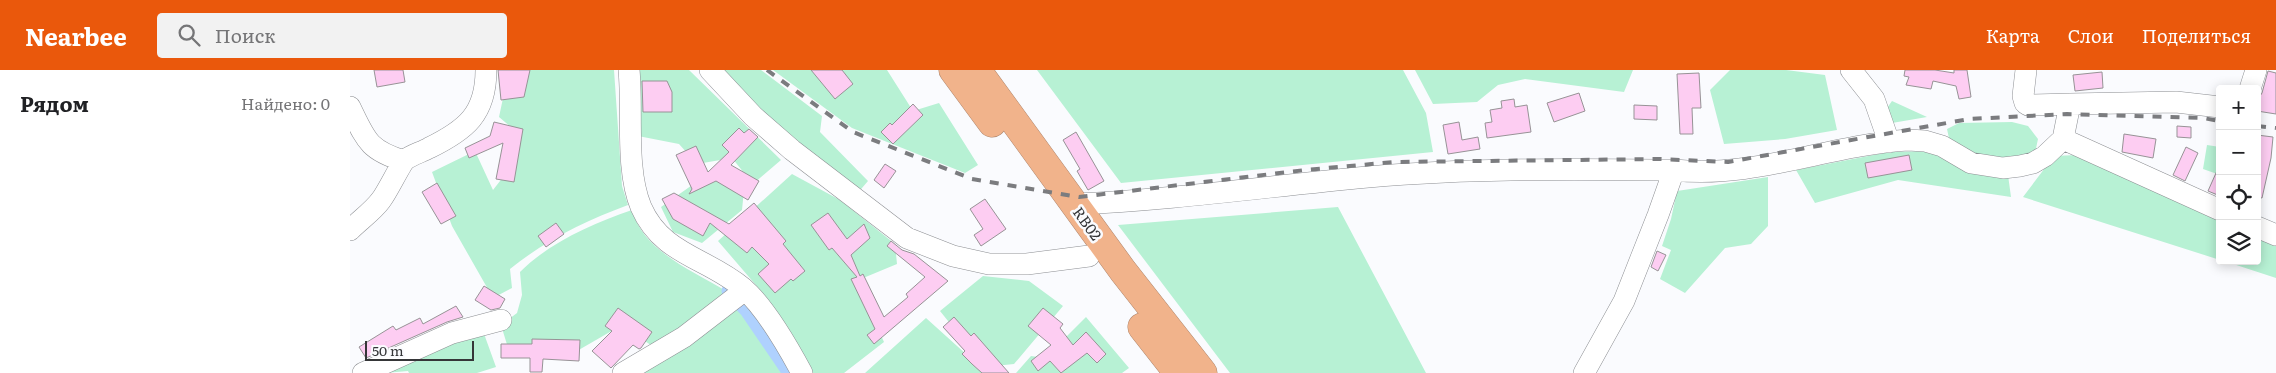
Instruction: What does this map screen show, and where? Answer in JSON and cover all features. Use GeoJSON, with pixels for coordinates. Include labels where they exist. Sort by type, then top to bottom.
{"type":"FeatureCollection","features":[{"type":"Feature","properties":{"kind":"highway","name":"RB02"},"geometry":{"type":"LineString","coordinates":[[953,70],[1089,256],[1178,373]]}},
{"type":"Feature","properties":{"kind":"highway","name":"RB02"},"geometry":{"type":"LineString","coordinates":[[977,70],[1123,271],[1203,373]]}},
{"type":"Feature","properties":{"kind":"street"},"geometry":{"type":"LineString","coordinates":[[350,230],[380,201],[404,161],[440,143],[469,124],[481,103],[486,82],[486,70]]}},
{"type":"Feature","properties":{"kind":"street"},"geometry":{"type":"LineString","coordinates":[[629,70],[636,185],[640,205],[651,226],[678,250],[723,273],[739,296],[770,321],[802,373]]}},
{"type":"Feature","properties":{"kind":"street"},"geometry":{"type":"LineString","coordinates":[[710,70],[753,116],[792,150],[907,238],[953,256],[989,264],[1027,264],[1089,256]]}},
{"type":"Feature","properties":{"kind":"street"},"geometry":{"type":"LineString","coordinates":[[1851,70],[1874,99],[1889,142]]}},
{"type":"Feature","properties":{"kind":"street"},"geometry":{"type":"LineString","coordinates":[[2026,70],[2023,96],[2025,104],[2028,105],[2176,102],[2216,107]]}},
{"type":"Feature","properties":{"kind":"street"},"geometry":{"type":"LineString","coordinates":[[2251,85],[2256,70]]}},
{"type":"Feature","properties":{"kind":"street"},"geometry":{"type":"LineString","coordinates":[[1074,204],[1136,202],[1380,176],[1529,168],[1696,172],[1734,170],[1908,140],[1925,141],[1942,146],[1971,163],[2003,168],[2033,163],[2045,156],[2063,139],[2070,104]]}},
{"type":"Feature","properties":{"kind":"street"},"geometry":{"type":"LineString","coordinates":[[350,107],[366,140],[374,148],[384,155],[404,161]]}},
{"type":"Feature","properties":{"kind":"street"},"geometry":{"type":"LineString","coordinates":[[2063,139],[2216,208]]}},
{"type":"Feature","properties":{"kind":"street"},"geometry":{"type":"LineString","coordinates":[[1584,373],[1624,301],[1674,170]]}},
{"type":"Feature","properties":{"kind":"street"},"geometry":{"type":"LineString","coordinates":[[2261,229],[2276,235]]}},
{"type":"Feature","properties":{"kind":"street"},"geometry":{"type":"LineString","coordinates":[[623,373],[684,337],[739,296]]}},
{"type":"Feature","properties":{"kind":"street"},"geometry":{"type":"LineString","coordinates":[[363,373],[452,333],[501,320]]}},
{"type":"Feature","properties":{"kind":"green space"},"geometry":{"type":"Polygon","coordinates":[[[509,70],[614,70],[622,186],[628,205],[566,232],[538,249],[510,269],[512,288],[493,298],[452,226],[432,172],[475,151],[493,190],[507,172],[518,133],[499,117],[509,70]]]}},
{"type":"Feature","properties":{"kind":"green space"},"geometry":{"type":"Polygon","coordinates":[[[635,70],[689,70],[781,160],[753,184],[732,158],[697,164],[679,144],[638,136],[635,70]]]}},
{"type":"Feature","properties":{"kind":"green space"},"geometry":{"type":"Polygon","coordinates":[[[715,70],[761,70],[822,116],[820,132],[868,181],[856,195],[715,70]]]}},
{"type":"Feature","properties":{"kind":"green space"},"geometry":{"type":"Polygon","coordinates":[[[773,70],[887,70],[913,111],[939,103],[978,165],[965,173],[852,128],[773,70]]]}},
{"type":"Feature","properties":{"kind":"green space"},"geometry":{"type":"Polygon","coordinates":[[[1037,70],[1403,70],[1426,113],[1433,152],[1121,183],[1037,70]]]}},
{"type":"Feature","properties":{"kind":"green space"},"geometry":{"type":"Polygon","coordinates":[[[1415,70],[1633,70],[1624,92],[1525,79],[1498,85],[1477,102],[1433,104],[1415,70]]]}},
{"type":"Feature","properties":{"kind":"green space"},"geometry":{"type":"Polygon","coordinates":[[[1730,70],[1786,70],[1825,75],[1837,130],[1785,139],[1724,144],[1710,90],[1730,70]]]}},
{"type":"Feature","properties":{"kind":"green space"},"geometry":{"type":"Polygon","coordinates":[[[1892,101],[1927,117],[1892,123],[1882,115],[1892,101]]]}},
{"type":"Feature","properties":{"kind":"green space"},"geometry":{"type":"Polygon","coordinates":[[[2012,122],[2028,126],[2038,139],[2035,153],[2018,162],[1975,158],[1950,143],[1947,129],[1959,123],[2012,122]]]}},
{"type":"Feature","properties":{"kind":"green space"},"geometry":{"type":"Polygon","coordinates":[[[2207,145],[2216,146],[2216,174],[2203,169],[2207,145]]]}},
{"type":"Feature","properties":{"kind":"green space"},"geometry":{"type":"Polygon","coordinates":[[[1933,151],[2008,175],[2011,197],[1898,180],[1815,203],[1796,170],[1889,152],[1933,151]]]}},
{"type":"Feature","properties":{"kind":"green space"},"geometry":{"type":"Polygon","coordinates":[[[2077,155],[2216,216],[2216,259],[2023,197],[2054,156],[2077,155]]]}},
{"type":"Feature","properties":{"kind":"green space"},"geometry":{"type":"Polygon","coordinates":[[[792,174],[840,200],[895,244],[897,264],[856,281],[884,342],[844,373],[804,373],[767,298],[718,241],[792,174]]]}},
{"type":"Feature","properties":{"kind":"green space"},"geometry":{"type":"Polygon","coordinates":[[[705,176],[744,190],[742,210],[702,243],[673,232],[661,207],[705,176]]]}},
{"type":"Feature","properties":{"kind":"green space"},"geometry":{"type":"Polygon","coordinates":[[[1768,177],[1768,226],[1751,244],[1725,248],[1685,293],[1660,279],[1671,250],[1662,246],[1671,219],[1677,191],[1768,177]]]}},
{"type":"Feature","properties":{"kind":"green space"},"geometry":{"type":"Polygon","coordinates":[[[1338,207],[1426,373],[1230,373],[1118,225],[1338,207]]]}},
{"type":"Feature","properties":{"kind":"green space"},"geometry":{"type":"Polygon","coordinates":[[[632,210],[638,224],[658,248],[685,267],[726,291],[655,348],[622,325],[570,355],[509,351],[501,325],[517,313],[522,295],[520,272],[532,261],[572,235],[632,210]]]}},
{"type":"Feature","properties":{"kind":"green space"},"geometry":{"type":"Polygon","coordinates":[[[2261,237],[2276,243],[2276,278],[2236,265],[2261,265],[2261,237]]]}},
{"type":"Feature","properties":{"kind":"green space"},"geometry":{"type":"Polygon","coordinates":[[[983,276],[1029,281],[1063,306],[1014,364],[985,367],[940,311],[983,276]]]}},
{"type":"Feature","properties":{"kind":"green space"},"geometry":{"type":"Polygon","coordinates":[[[736,305],[786,373],[629,373],[736,305]]]}},
{"type":"Feature","properties":{"kind":"green space"},"geometry":{"type":"Polygon","coordinates":[[[1086,317],[1129,368],[1122,373],[1016,373],[1031,356],[1045,358],[1086,317]]]}},
{"type":"Feature","properties":{"kind":"green space"},"geometry":{"type":"Polygon","coordinates":[[[926,318],[987,373],[865,373],[926,318]]]}},
{"type":"Feature","properties":{"kind":"green space"},"geometry":{"type":"Polygon","coordinates":[[[483,331],[496,367],[477,373],[409,373],[408,371],[385,373],[483,331]]]}},
{"type":"Feature","properties":{"kind":"building"},"geometry":{"type":"Polygon","coordinates":[[[374,70],[403,70],[405,82],[377,87],[374,70]]]}},
{"type":"Feature","properties":{"kind":"building"},"geometry":{"type":"Polygon","coordinates":[[[498,70],[530,70],[524,97],[501,100],[498,70]]]}},
{"type":"Feature","properties":{"kind":"building"},"geometry":{"type":"Polygon","coordinates":[[[811,70],[842,70],[853,84],[835,99],[811,70]]]}},
{"type":"Feature","properties":{"kind":"building"},"geometry":{"type":"Polygon","coordinates":[[[1905,70],[1935,70],[1954,73],[1954,70],[1967,70],[1971,97],[1959,99],[1956,86],[1933,81],[1931,89],[1906,85],[1909,77],[1904,76],[1905,70]]]}},
{"type":"Feature","properties":{"kind":"building"},"geometry":{"type":"Polygon","coordinates":[[[2268,71],[2276,73],[2276,114],[2261,112],[2262,93],[2268,71]]]}},
{"type":"Feature","properties":{"kind":"building"},"geometry":{"type":"Polygon","coordinates":[[[2102,72],[2103,88],[2075,91],[2073,75],[2102,72]]]}},
{"type":"Feature","properties":{"kind":"building"},"geometry":{"type":"Polygon","coordinates":[[[1699,73],[1701,108],[1692,108],[1693,134],[1680,134],[1677,74],[1699,73]]]}},
{"type":"Feature","properties":{"kind":"building"},"geometry":{"type":"Polygon","coordinates":[[[642,81],[667,81],[672,92],[672,112],[643,112],[642,81]]]}},
{"type":"Feature","properties":{"kind":"building"},"geometry":{"type":"Polygon","coordinates":[[[1579,93],[1585,111],[1554,122],[1547,103],[1579,93]]]}},
{"type":"Feature","properties":{"kind":"building"},"geometry":{"type":"Polygon","coordinates":[[[1514,99],[1515,107],[1527,105],[1531,132],[1487,138],[1485,123],[1492,122],[1490,110],[1502,108],[1501,101],[1514,99]]]}},
{"type":"Feature","properties":{"kind":"building"},"geometry":{"type":"Polygon","coordinates":[[[913,104],[923,115],[893,144],[881,132],[890,123],[892,125],[913,104]]]}},
{"type":"Feature","properties":{"kind":"building"},"geometry":{"type":"Polygon","coordinates":[[[1634,105],[1657,106],[1657,120],[1634,119],[1634,105]]]}},
{"type":"Feature","properties":{"kind":"building"},"geometry":{"type":"Polygon","coordinates":[[[494,122],[523,129],[514,182],[496,179],[503,143],[469,158],[465,148],[490,136],[494,122]]]}},
{"type":"Feature","properties":{"kind":"building"},"geometry":{"type":"Polygon","coordinates":[[[1459,122],[1462,140],[1478,137],[1480,149],[1448,154],[1443,125],[1459,122]]]}},
{"type":"Feature","properties":{"kind":"building"},"geometry":{"type":"Polygon","coordinates":[[[2177,126],[2191,127],[2191,138],[2177,137],[2177,126]]]}},
{"type":"Feature","properties":{"kind":"building"},"geometry":{"type":"Polygon","coordinates":[[[739,128],[744,133],[749,129],[758,137],[731,165],[759,181],[748,200],[716,181],[689,194],[692,189],[676,155],[696,146],[708,172],[729,152],[722,145],[739,128]]]}},
{"type":"Feature","properties":{"kind":"building"},"geometry":{"type":"Polygon","coordinates":[[[1076,132],[1104,181],[1088,190],[1077,171],[1080,169],[1063,140],[1076,132]]]}},
{"type":"Feature","properties":{"kind":"building"},"geometry":{"type":"Polygon","coordinates":[[[2124,134],[2156,139],[2153,158],[2122,152],[2124,134]]]}},
{"type":"Feature","properties":{"kind":"building"},"geometry":{"type":"Polygon","coordinates":[[[2261,136],[2273,137],[2271,158],[2262,198],[2261,136]]]}},
{"type":"Feature","properties":{"kind":"building"},"geometry":{"type":"Polygon","coordinates":[[[2186,147],[2198,153],[2185,181],[2173,175],[2186,147]]]}},
{"type":"Feature","properties":{"kind":"building"},"geometry":{"type":"Polygon","coordinates":[[[1909,155],[1912,170],[1868,178],[1865,163],[1909,155]]]}},
{"type":"Feature","properties":{"kind":"building"},"geometry":{"type":"Polygon","coordinates":[[[885,164],[896,171],[884,188],[874,180],[885,164]]]}},
{"type":"Feature","properties":{"kind":"building"},"geometry":{"type":"Polygon","coordinates":[[[2216,173],[2216,194],[2208,191],[2216,173]]]}},
{"type":"Feature","properties":{"kind":"building"},"geometry":{"type":"Polygon","coordinates":[[[437,183],[456,216],[441,224],[422,192],[437,183]]]}},
{"type":"Feature","properties":{"kind":"building"},"geometry":{"type":"Polygon","coordinates":[[[674,193],[729,224],[754,203],[786,241],[783,244],[805,271],[793,281],[791,279],[775,293],[758,274],[769,264],[752,247],[747,253],[710,223],[703,236],[673,219],[662,199],[674,193]]]}},
{"type":"Feature","properties":{"kind":"building"},"geometry":{"type":"Polygon","coordinates":[[[985,199],[1006,229],[981,246],[974,235],[983,229],[970,209],[985,199]]]}},
{"type":"Feature","properties":{"kind":"building"},"geometry":{"type":"Polygon","coordinates":[[[828,213],[847,239],[864,224],[870,238],[851,255],[860,276],[863,274],[884,317],[908,297],[906,294],[925,277],[887,246],[891,241],[902,250],[914,254],[948,281],[874,344],[867,335],[875,329],[851,279],[857,277],[832,248],[829,250],[811,225],[828,213]]]}},
{"type":"Feature","properties":{"kind":"building"},"geometry":{"type":"Polygon","coordinates":[[[556,223],[564,234],[546,247],[538,236],[556,223]]]}},
{"type":"Feature","properties":{"kind":"building"},"geometry":{"type":"Polygon","coordinates":[[[1657,251],[1666,255],[1658,271],[1651,267],[1657,251]]]}},
{"type":"Feature","properties":{"kind":"building"},"geometry":{"type":"Polygon","coordinates":[[[484,286],[505,299],[500,308],[491,310],[475,300],[484,286]]]}},
{"type":"Feature","properties":{"kind":"building"},"geometry":{"type":"Polygon","coordinates":[[[456,306],[463,317],[447,322],[366,358],[359,347],[393,326],[396,330],[420,318],[423,324],[456,306]]]}},
{"type":"Feature","properties":{"kind":"building"},"geometry":{"type":"Polygon","coordinates":[[[618,308],[652,332],[641,348],[639,349],[633,345],[611,368],[592,351],[612,331],[605,326],[618,308]]]}},
{"type":"Feature","properties":{"kind":"building"},"geometry":{"type":"Polygon","coordinates":[[[1043,308],[1063,324],[1060,328],[1073,345],[1086,332],[1106,354],[1097,363],[1087,353],[1061,373],[1050,361],[1038,371],[1031,361],[1051,345],[1028,326],[1043,308]]]}},
{"type":"Feature","properties":{"kind":"building"},"geometry":{"type":"Polygon","coordinates":[[[954,317],[971,336],[974,333],[1009,373],[982,373],[962,354],[965,351],[943,327],[954,317]]]}},
{"type":"Feature","properties":{"kind":"building"},"geometry":{"type":"Polygon","coordinates":[[[532,339],[580,340],[579,361],[543,359],[542,372],[530,372],[530,358],[501,358],[501,344],[532,344],[532,339]]]}},
{"type":"Feature","properties":{"kind":"waterway"},"geometry":{"type":"LineString","coordinates":[[729,291],[747,310],[790,373]]}},
{"type":"Feature","properties":{"kind":"railway"},"geometry":{"type":"LineString","coordinates":[[767,70],[853,132],[972,179],[1079,197],[1305,170],[1394,162],[1659,159],[1728,162],[1969,119],[2067,114],[2203,118],[2216,120]]}},
{"type":"Feature","properties":{"kind":"railway"},"geometry":{"type":"LineString","coordinates":[[2261,126],[2276,128]]}}]}
